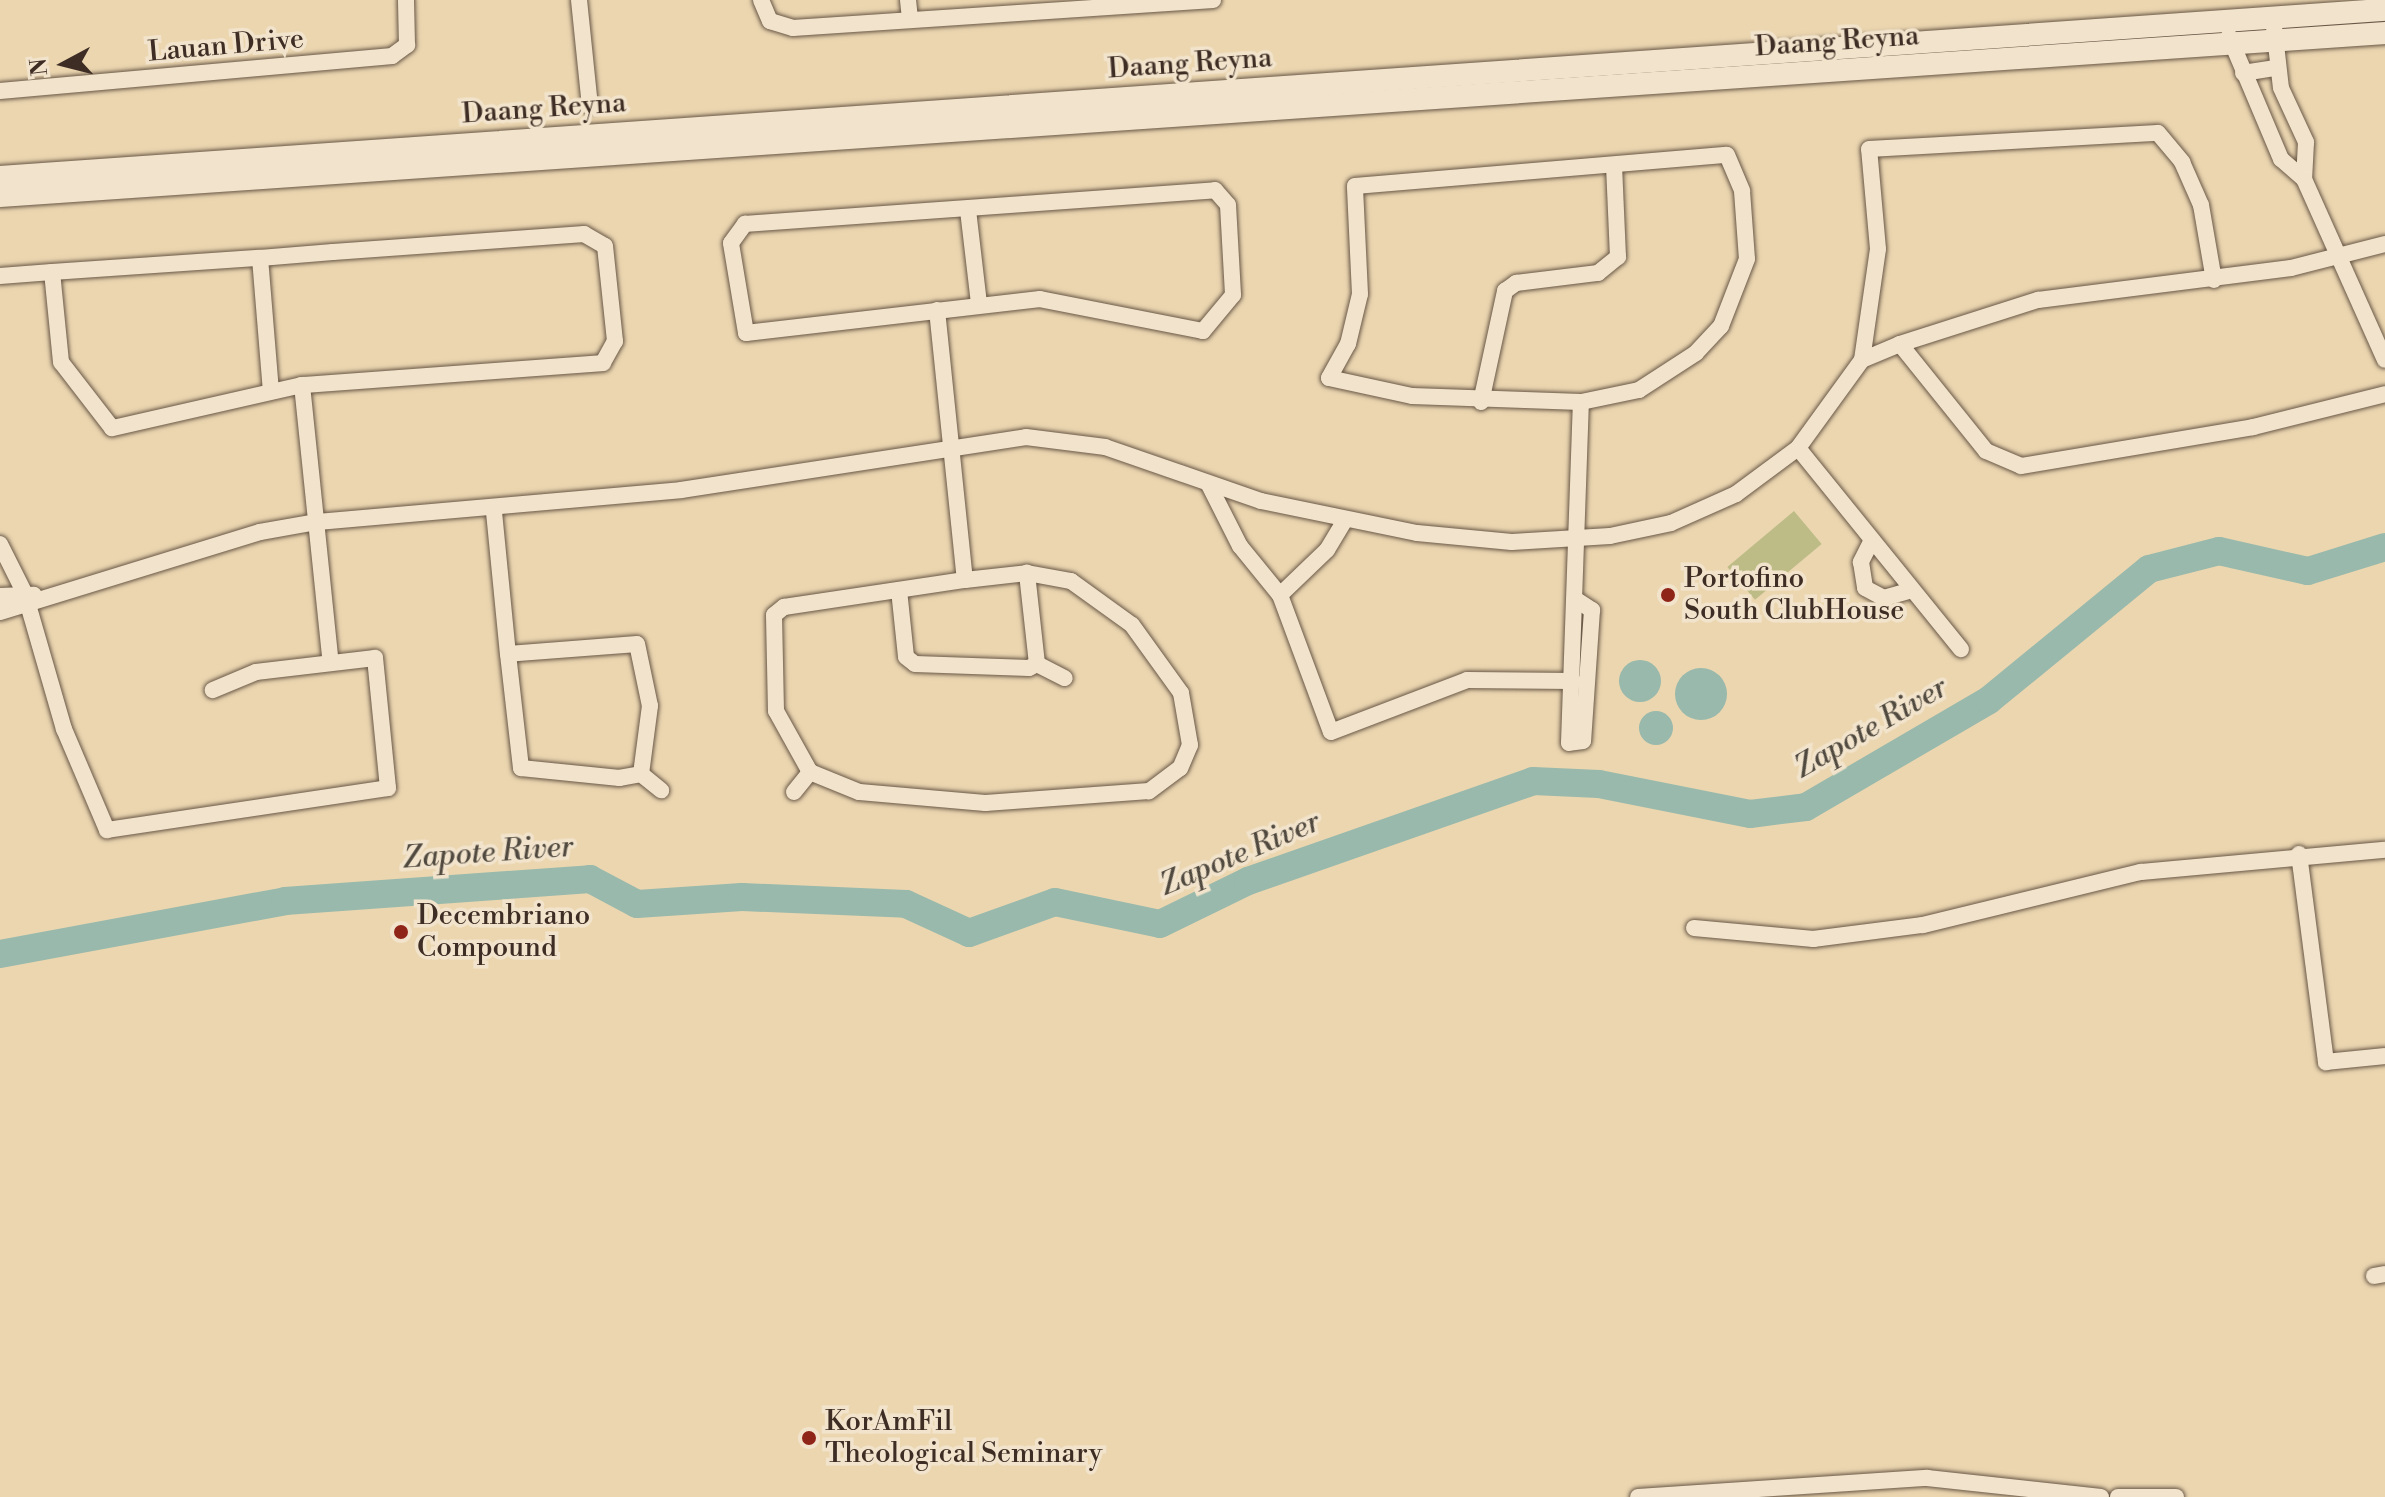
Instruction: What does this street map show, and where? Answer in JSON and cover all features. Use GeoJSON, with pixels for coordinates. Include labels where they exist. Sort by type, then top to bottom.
{"type":"FeatureCollection","features":[{"type":"Feature","properties":{"kind":"main road","name":"Daang Reyna"},"geometry":{"type":"LineString","coordinates":[[2274,29],[2385,10]]}},
{"type":"Feature","properties":{"kind":"main road","name":"Daang Reyna"},"geometry":{"type":"LineString","coordinates":[[0,177],[602,135],[2274,29],[2385,33]]}},
{"type":"Feature","properties":{"kind":"main road","name":"Daang Reyna"},"geometry":{"type":"LineString","coordinates":[[0,196],[604,158],[2228,32]]}},
{"type":"Feature","properties":{"kind":"main road"},"geometry":{"type":"LineString","coordinates":[[602,135],[604,158]]}},
{"type":"Feature","properties":{"kind":"street","name":"Lauan Drive"},"geometry":{"type":"LineString","coordinates":[[0,91],[392,56],[407,45],[406,0]]}},
{"type":"Feature","properties":{"kind":"street"},"geometry":{"type":"LineString","coordinates":[[579,0],[590,106]]}},
{"type":"Feature","properties":{"kind":"street"},"geometry":{"type":"LineString","coordinates":[[761,0],[770,21],[793,28],[1056,4],[1213,0]]}},
{"type":"Feature","properties":{"kind":"street"},"geometry":{"type":"LineString","coordinates":[[908,0],[910,19]]}},
{"type":"Feature","properties":{"kind":"street"},"geometry":{"type":"LineString","coordinates":[[2274,29],[2276,68],[2306,142],[2304,179]]}},
{"type":"Feature","properties":{"kind":"street"},"geometry":{"type":"LineString","coordinates":[[2228,32],[2281,159],[2304,179],[2385,360]]}},
{"type":"Feature","properties":{"kind":"street"},"geometry":{"type":"LineString","coordinates":[[2243,73],[2276,68]]}},
{"type":"Feature","properties":{"kind":"street"},"geometry":{"type":"LineString","coordinates":[[2265,125],[2294,116]]}},
{"type":"Feature","properties":{"kind":"street"},"geometry":{"type":"LineString","coordinates":[[0,612],[27,601],[260,532],[317,522],[494,512],[681,490],[949,445],[1062,437],[1208,483],[1345,520],[1474,540],[1579,540],[1707,509],[1798,448],[1862,360],[1878,249],[1869,149],[2158,133],[2182,162],[2201,205],[2214,280]]}},
{"type":"Feature","properties":{"kind":"street"},"geometry":{"type":"LineString","coordinates":[[1727,155],[1742,191],[1747,259],[1721,326],[1696,353],[1639,390],[1581,402],[1481,402],[1329,378],[1348,344],[1360,294],[1355,186],[1727,155]]}},
{"type":"Feature","properties":{"kind":"street"},"geometry":{"type":"LineString","coordinates":[[1481,402],[1505,291],[1516,283],[1598,273],[1618,257],[1614,165]]}},
{"type":"Feature","properties":{"kind":"street"},"geometry":{"type":"LineString","coordinates":[[1215,190],[1228,205],[1233,295],[1203,331],[1082,303],[979,303],[746,333],[734,230],[1215,190]]}},
{"type":"Feature","properties":{"kind":"street"},"geometry":{"type":"LineString","coordinates":[[968,210],[979,303]]}},
{"type":"Feature","properties":{"kind":"street"},"geometry":{"type":"LineString","coordinates":[[0,276],[52,272],[260,258],[584,234],[605,246],[615,341],[603,363],[302,385],[112,428],[61,362],[52,272]]}},
{"type":"Feature","properties":{"kind":"street"},"geometry":{"type":"LineString","coordinates":[[1862,360],[1900,344],[2038,300],[2214,280],[2335,252],[2385,244]]}},
{"type":"Feature","properties":{"kind":"street"},"geometry":{"type":"LineString","coordinates":[[260,258],[271,391]]}},
{"type":"Feature","properties":{"kind":"street"},"geometry":{"type":"LineString","coordinates":[[937,310],[965,580]]}},
{"type":"Feature","properties":{"kind":"street"},"geometry":{"type":"LineString","coordinates":[[1900,344],[1986,451],[2021,466],[2253,427],[2385,394]]}},
{"type":"Feature","properties":{"kind":"street"},"geometry":{"type":"LineString","coordinates":[[302,385],[330,658]]}},
{"type":"Feature","properties":{"kind":"street"},"geometry":{"type":"LineString","coordinates":[[1578,601],[1592,610],[1583,741],[1569,743],[1578,601],[1581,402]]}},
{"type":"Feature","properties":{"kind":"street"},"geometry":{"type":"LineString","coordinates":[[1798,448],[1961,649]]}},
{"type":"Feature","properties":{"kind":"street"},"geometry":{"type":"LineString","coordinates":[[1208,483],[1240,546],[1280,595],[1331,732],[1467,680],[1573,681]]}},
{"type":"Feature","properties":{"kind":"street"},"geometry":{"type":"LineString","coordinates":[[494,512],[521,768],[619,778],[641,774],[661,790]]}},
{"type":"Feature","properties":{"kind":"street"},"geometry":{"type":"LineString","coordinates":[[1280,595],[1327,550],[1345,520]]}},
{"type":"Feature","properties":{"kind":"street"},"geometry":{"type":"LineString","coordinates":[[1872,540],[1861,562],[1865,588],[1884,598],[1912,590]]}},
{"type":"Feature","properties":{"kind":"street"},"geometry":{"type":"LineString","coordinates":[[0,544],[27,601],[91,801],[107,830],[118,832],[388,788],[375,658],[330,658],[256,672],[213,690]]}},
{"type":"Feature","properties":{"kind":"street"},"geometry":{"type":"LineString","coordinates":[[1027,573],[1037,664]]}},
{"type":"Feature","properties":{"kind":"street"},"geometry":{"type":"LineString","coordinates":[[1027,573],[1071,581],[1097,597],[1158,654],[1189,721],[1180,768],[1149,791],[985,803],[859,792],[810,772],[776,711],[774,615],[784,607],[965,580],[1027,573]]}},
{"type":"Feature","properties":{"kind":"street"},"geometry":{"type":"LineString","coordinates":[[899,590],[906,657],[915,664],[1037,664],[1065,678]]}},
{"type":"Feature","properties":{"kind":"street"},"geometry":{"type":"LineString","coordinates":[[0,596],[27,601]]}},
{"type":"Feature","properties":{"kind":"street"},"geometry":{"type":"LineString","coordinates":[[508,654],[637,644],[650,706],[641,774]]}},
{"type":"Feature","properties":{"kind":"street"},"geometry":{"type":"LineString","coordinates":[[794,792],[810,772]]}},
{"type":"Feature","properties":{"kind":"street"},"geometry":{"type":"LineString","coordinates":[[1694,928],[1813,939],[1923,925],[2141,872],[2299,854],[2385,850]]}},
{"type":"Feature","properties":{"kind":"street"},"geometry":{"type":"LineString","coordinates":[[2299,854],[2326,1062],[2385,1056]]}},
{"type":"Feature","properties":{"kind":"street"},"geometry":{"type":"LineString","coordinates":[[1638,1497],[1927,1478],[2101,1497]]}},
{"type":"Feature","properties":{"kind":"street"},"geometry":{"type":"LineString","coordinates":[[2118,1497],[2176,1497]]}},
{"type":"Feature","properties":{"kind":"shaded area"},"geometry":{"type":"Polygon","coordinates":[[[1794,511],[1822,544],[1755,600],[1727,567],[1794,511]]]}},
{"type":"Feature","properties":{"kind":"shaded area"},"geometry":{"type":"Polygon","coordinates":[[[1640,660],[1655,666],[1661,681],[1655,696],[1640,702],[1625,696],[1619,681],[1625,666],[1640,660]]]}},
{"type":"Feature","properties":{"kind":"shaded area"},"geometry":{"type":"Polygon","coordinates":[[[1701,668],[1720,675],[1727,694],[1720,713],[1701,720],[1682,713],[1675,694],[1682,675],[1701,668]]]}},
{"type":"Feature","properties":{"kind":"shaded area"},"geometry":{"type":"Polygon","coordinates":[[[1656,711],[1668,716],[1673,728],[1668,740],[1656,745],[1644,740],[1639,728],[1644,716],[1656,711]]]}},
{"type":"Feature","properties":{"kind":"waterway","name":"Zapote River"},"geometry":{"type":"LineString","coordinates":[[0,954],[285,901],[590,879],[637,904],[742,897],[906,904],[969,933],[1055,902],[1160,924],[1248,881],[1533,781],[1599,784],[1750,814],[1806,807],[1989,700],[2149,569],[2219,551],[2308,571],[2385,547]]}},
{"type":"Feature","properties":{"kind":"place","name":"Portofino South ClubHouse"},"geometry":{"type":"Point","coordinates":[1668,595]}},
{"type":"Feature","properties":{"kind":"place","name":"Decembriano Compound"},"geometry":{"type":"Point","coordinates":[401,932]}},
{"type":"Feature","properties":{"kind":"place","name":"KorAmFil Theological Seminary"},"geometry":{"type":"Point","coordinates":[809,1438]}}]}
